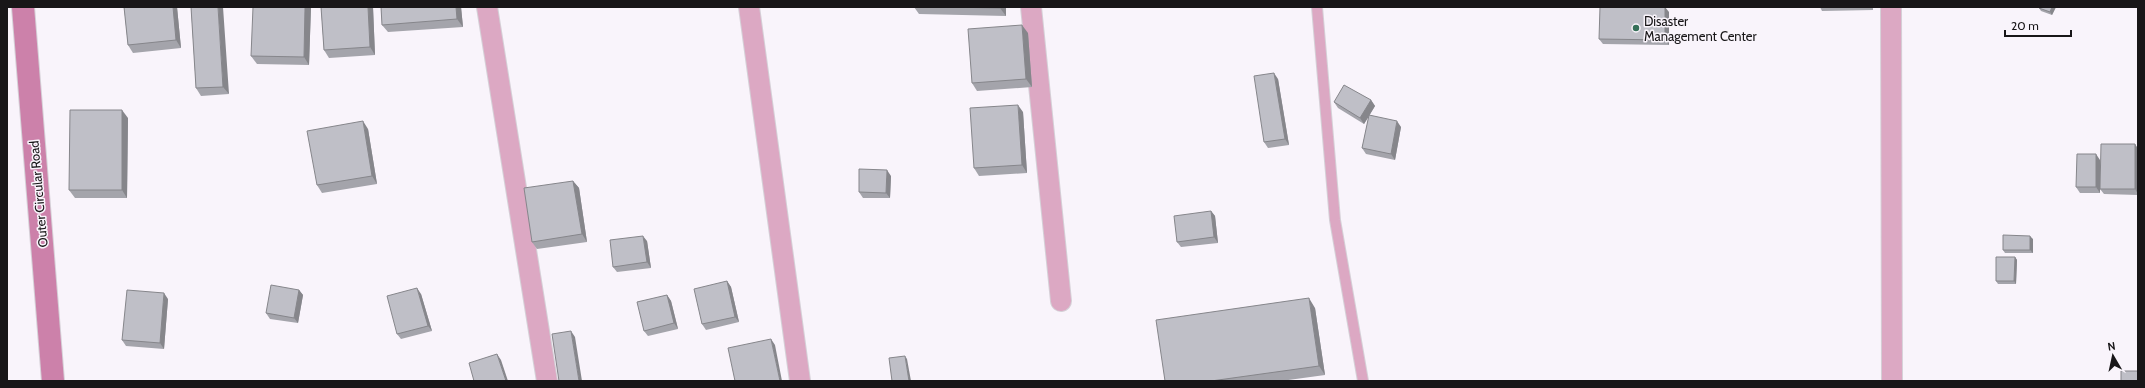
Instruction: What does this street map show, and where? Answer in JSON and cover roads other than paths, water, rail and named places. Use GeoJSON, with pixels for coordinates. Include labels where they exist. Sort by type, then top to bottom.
{"type":"FeatureCollection","features":[{"type":"Feature","properties":{"kind":"street","name":"Outer Circular Road"},"geometry":{"type":"LineString","coordinates":[[23,7],[53,381]]}},
{"type":"Feature","properties":{"kind":"street"},"geometry":{"type":"LineString","coordinates":[[487,7],[547,381]]}},
{"type":"Feature","properties":{"kind":"street"},"geometry":{"type":"LineString","coordinates":[[749,7],[800,381]]}},
{"type":"Feature","properties":{"kind":"street"},"geometry":{"type":"LineString","coordinates":[[1031,7],[1061,301]]}},
{"type":"Feature","properties":{"kind":"street"},"geometry":{"type":"LineString","coordinates":[[1891,7],[1892,381]]}},
{"type":"Feature","properties":{"kind":"lane"},"geometry":{"type":"LineString","coordinates":[[1317,7],[1335,220],[1363,381]]}},
{"type":"Feature","properties":{"kind":"place","name":"Disaster Management Center"},"geometry":{"type":"Point","coordinates":[1636,28]}}]}
